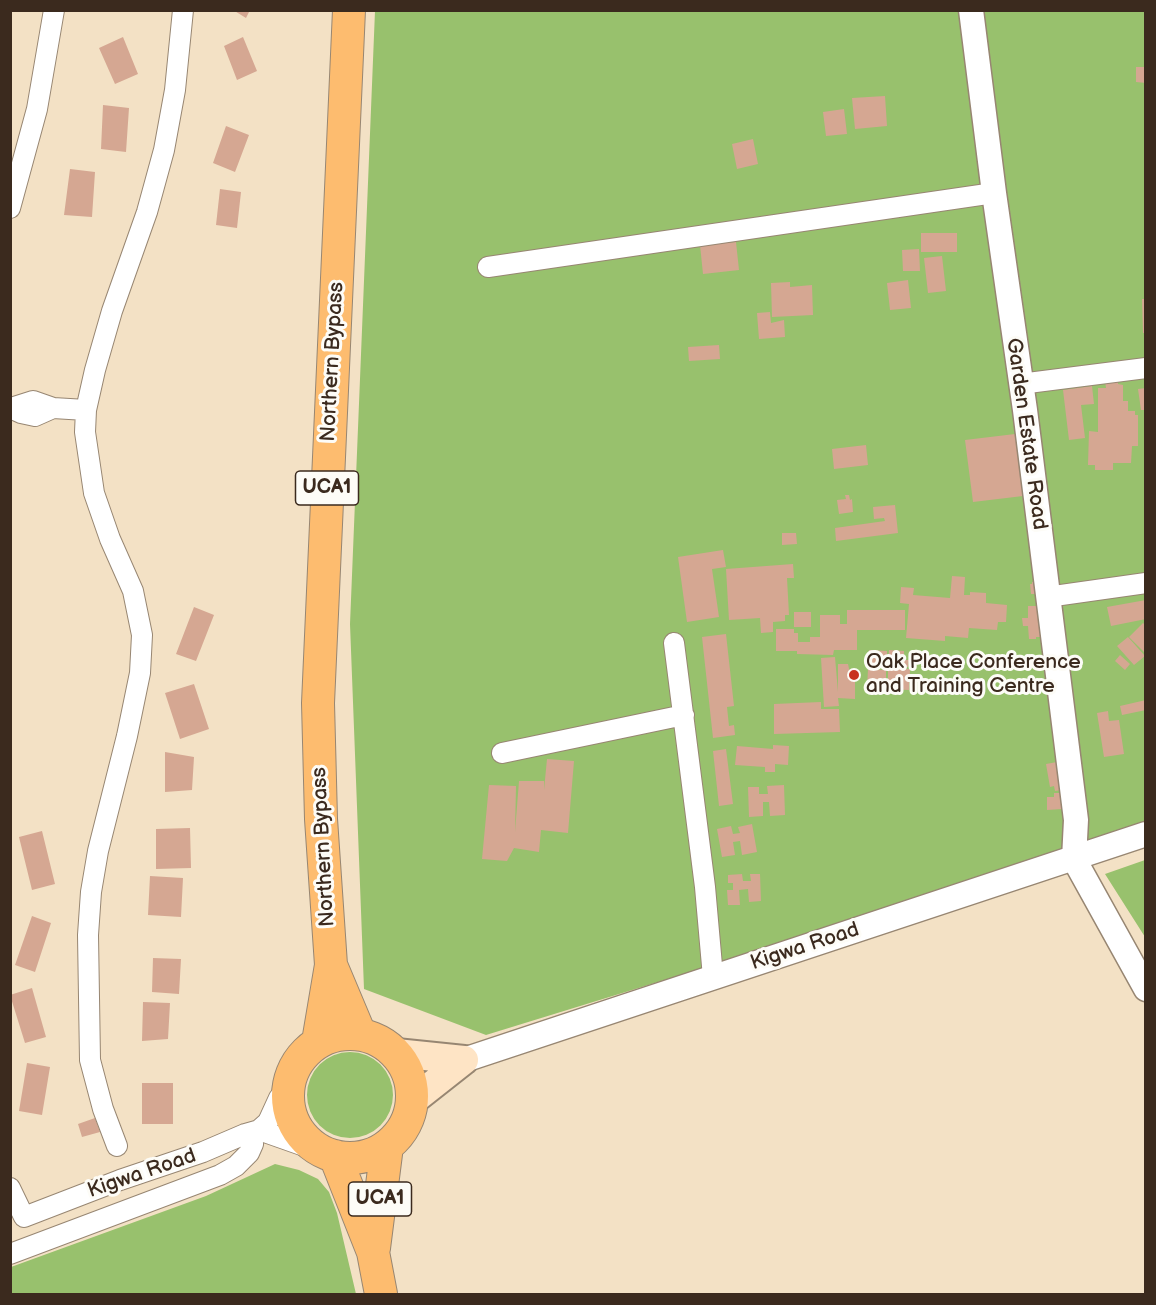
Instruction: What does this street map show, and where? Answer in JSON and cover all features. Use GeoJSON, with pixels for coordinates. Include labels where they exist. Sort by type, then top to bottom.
{"type":"FeatureCollection","features":[{"type":"Feature","properties":{"kind":"main road","name":"Northern Bypass"},"geometry":{"type":"LineString","coordinates":[[331,965],[321,819],[318,703],[349,10]]}},
{"type":"Feature","properties":{"kind":"main road","name":"UCA1"},"geometry":{"type":"LineString","coordinates":[[331,965],[360,1034]]}},
{"type":"Feature","properties":{"kind":"main road","name":"UCA1"},"geometry":{"type":"LineString","coordinates":[[318,1042],[331,965]]}},
{"type":"Feature","properties":{"kind":"main road"},"geometry":{"type":"LineString","coordinates":[[345,1033],[370,1036],[384,1043],[396,1053],[405,1066],[411,1081],[411,1112],[405,1127],[394,1141],[379,1152],[362,1158],[344,1159],[311,1145],[299,1132],[291,1115],[288,1088],[296,1064],[306,1051],[318,1042],[345,1033]]}},
{"type":"Feature","properties":{"kind":"main road"},"geometry":{"type":"LineString","coordinates":[[396,1053],[464,1060]]}},
{"type":"Feature","properties":{"kind":"main road"},"geometry":{"type":"LineString","coordinates":[[412,1101],[464,1060]]}},
{"type":"Feature","properties":{"kind":"main road","name":"UCA1"},"geometry":{"type":"LineString","coordinates":[[374,1252],[387,1146]]}},
{"type":"Feature","properties":{"kind":"main road","name":"UCA1"},"geometry":{"type":"LineString","coordinates":[[331,1155],[374,1252],[381,1294]]}},
{"type":"Feature","properties":{"kind":"street"},"geometry":{"type":"LineString","coordinates":[[10,207],[37,109],[54,10]]}},
{"type":"Feature","properties":{"kind":"street"},"geometry":{"type":"LineString","coordinates":[[117,1146],[103,1109],[90,1060],[88,935],[91,892],[98,851],[128,736],[140,674],[142,635],[133,591],[110,539],[94,493],[85,432],[86,410],[109,321],[147,212],[164,150],[175,90],[183,10]]}},
{"type":"Feature","properties":{"kind":"street","name":"Garden Estate Road"},"geometry":{"type":"LineString","coordinates":[[971,10],[1076,820],[1074,859]]}},
{"type":"Feature","properties":{"kind":"street"},"geometry":{"type":"LineString","coordinates":[[488,267],[994,193]]}},
{"type":"Feature","properties":{"kind":"street"},"geometry":{"type":"LineString","coordinates":[[1020,384],[1146,368]]}},
{"type":"Feature","properties":{"kind":"street"},"geometry":{"type":"LineString","coordinates":[[11,408],[35,416],[53,408],[86,410]]}},
{"type":"Feature","properties":{"kind":"street"},"geometry":{"type":"LineString","coordinates":[[1047,597],[1146,583]]}},
{"type":"Feature","properties":{"kind":"street"},"geometry":{"type":"LineString","coordinates":[[674,643],[705,887],[713,977]]}},
{"type":"Feature","properties":{"kind":"street"},"geometry":{"type":"LineString","coordinates":[[502,753],[684,715]]}},
{"type":"Feature","properties":{"kind":"street","name":"Kigwa Road"},"geometry":{"type":"LineString","coordinates":[[464,1060],[1146,834]]}},
{"type":"Feature","properties":{"kind":"street"},"geometry":{"type":"LineString","coordinates":[[1074,859],[1146,988]]}},
{"type":"Feature","properties":{"kind":"street"},"geometry":{"type":"LineString","coordinates":[[252,1132],[268,1122],[279,1098],[288,1088]]}},
{"type":"Feature","properties":{"kind":"street"},"geometry":{"type":"LineString","coordinates":[[252,1132],[331,1155]]}},
{"type":"Feature","properties":{"kind":"street"},"geometry":{"type":"LineString","coordinates":[[10,1254],[220,1175],[236,1166],[249,1153],[253,1144],[252,1132]]}},
{"type":"Feature","properties":{"kind":"street","name":"Kigwa Road"},"geometry":{"type":"LineString","coordinates":[[10,1188],[24,1218],[252,1132]]}},
{"type":"Feature","properties":{"kind":"green space"},"geometry":{"type":"Polygon","coordinates":[[[375,11],[1145,11],[1145,832],[486,1035],[364,989],[350,624],[375,11]]]}},
{"type":"Feature","properties":{"kind":"green space"},"geometry":{"type":"Polygon","coordinates":[[[1146,860],[1145,937],[1105,874],[1146,860]]]}},
{"type":"Feature","properties":{"kind":"green space"},"geometry":{"type":"Polygon","coordinates":[[[350,1052],[366,1056],[380,1065],[389,1079],[393,1095],[389,1111],[380,1125],[366,1134],[350,1138],[334,1134],[320,1125],[311,1111],[307,1095],[311,1079],[320,1065],[334,1056],[350,1052]]]}},
{"type":"Feature","properties":{"kind":"green space"},"geometry":{"type":"Polygon","coordinates":[[[275,1164],[299,1170],[318,1179],[329,1192],[337,1213],[356,1294],[11,1294],[11,1267],[206,1196],[275,1164]]]}},
{"type":"Feature","properties":{"kind":"building"},"geometry":{"type":"Polygon","coordinates":[[[233,10],[250,10],[246,18],[233,10]]]}},
{"type":"Feature","properties":{"kind":"building"},"geometry":{"type":"Polygon","coordinates":[[[123,37],[138,74],[115,84],[99,48],[123,37]]]}},
{"type":"Feature","properties":{"kind":"building"},"geometry":{"type":"Polygon","coordinates":[[[243,37],[257,71],[237,80],[224,46],[243,37]]]}},
{"type":"Feature","properties":{"kind":"building"},"geometry":{"type":"Polygon","coordinates":[[[1136,67],[1146,67],[1146,83],[1136,82],[1136,67]]]}},
{"type":"Feature","properties":{"kind":"building"},"geometry":{"type":"Polygon","coordinates":[[[885,96],[887,126],[855,129],[852,98],[885,96]]]}},
{"type":"Feature","properties":{"kind":"building"},"geometry":{"type":"Polygon","coordinates":[[[103,105],[129,108],[126,152],[101,149],[103,105]]]}},
{"type":"Feature","properties":{"kind":"building"},"geometry":{"type":"Polygon","coordinates":[[[844,109],[847,134],[826,136],[823,112],[844,109]]]}},
{"type":"Feature","properties":{"kind":"building"},"geometry":{"type":"Polygon","coordinates":[[[226,126],[249,135],[235,172],[213,163],[226,126]]]}},
{"type":"Feature","properties":{"kind":"building"},"geometry":{"type":"Polygon","coordinates":[[[753,139],[758,164],[737,169],[732,144],[753,139]]]}},
{"type":"Feature","properties":{"kind":"building"},"geometry":{"type":"Polygon","coordinates":[[[70,169],[95,172],[92,217],[64,215],[70,169]]]}},
{"type":"Feature","properties":{"kind":"building"},"geometry":{"type":"Polygon","coordinates":[[[220,189],[241,192],[237,228],[216,225],[220,189]]]}},
{"type":"Feature","properties":{"kind":"building"},"geometry":{"type":"Polygon","coordinates":[[[921,233],[957,233],[957,252],[921,252],[921,233]]]}},
{"type":"Feature","properties":{"kind":"building"},"geometry":{"type":"Polygon","coordinates":[[[736,242],[739,270],[703,274],[700,245],[736,242]]]}},
{"type":"Feature","properties":{"kind":"building"},"geometry":{"type":"Polygon","coordinates":[[[919,249],[920,271],[903,271],[902,250],[919,249]]]}},
{"type":"Feature","properties":{"kind":"building"},"geometry":{"type":"Polygon","coordinates":[[[942,256],[946,291],[928,293],[924,258],[942,256]]]}},
{"type":"Feature","properties":{"kind":"building"},"geometry":{"type":"Polygon","coordinates":[[[908,280],[911,308],[890,310],[887,283],[908,280]]]}},
{"type":"Feature","properties":{"kind":"building"},"geometry":{"type":"Polygon","coordinates":[[[790,282],[790,287],[812,285],[813,315],[772,317],[771,283],[790,282]]]}},
{"type":"Feature","properties":{"kind":"building"},"geometry":{"type":"Polygon","coordinates":[[[1142,299],[1146,299],[1146,333],[1143,333],[1142,299]]]}},
{"type":"Feature","properties":{"kind":"building"},"geometry":{"type":"Polygon","coordinates":[[[770,312],[771,323],[784,320],[785,337],[759,339],[757,313],[770,312]]]}},
{"type":"Feature","properties":{"kind":"building"},"geometry":{"type":"Polygon","coordinates":[[[719,345],[720,359],[689,361],[688,347],[719,345]]]}},
{"type":"Feature","properties":{"kind":"building"},"geometry":{"type":"Polygon","coordinates":[[[1105,381],[1118,382],[1123,385],[1123,401],[1128,401],[1128,411],[1135,411],[1135,415],[1138,415],[1138,446],[1132,446],[1131,463],[1113,463],[1113,470],[1095,470],[1095,465],[1088,465],[1089,431],[1098,432],[1098,388],[1106,388],[1105,381]]]}},
{"type":"Feature","properties":{"kind":"building"},"geometry":{"type":"Polygon","coordinates":[[[1092,386],[1094,404],[1081,405],[1085,438],[1069,440],[1063,390],[1092,386]]]}},
{"type":"Feature","properties":{"kind":"building"},"geometry":{"type":"Polygon","coordinates":[[[1146,388],[1146,410],[1141,410],[1138,389],[1146,388]]]}},
{"type":"Feature","properties":{"kind":"building"},"geometry":{"type":"Polygon","coordinates":[[[1015,434],[1023,496],[973,502],[965,440],[1015,434]]]}},
{"type":"Feature","properties":{"kind":"building"},"geometry":{"type":"Polygon","coordinates":[[[866,445],[868,465],[834,469],[832,449],[866,445]]]}},
{"type":"Feature","properties":{"kind":"building"},"geometry":{"type":"Polygon","coordinates":[[[845,495],[849,495],[850,500],[852,499],[853,512],[839,514],[837,500],[846,499],[845,495]]]}},
{"type":"Feature","properties":{"kind":"building"},"geometry":{"type":"Polygon","coordinates":[[[895,505],[898,533],[836,541],[835,528],[885,521],[884,518],[874,519],[873,507],[895,505]]]}},
{"type":"Feature","properties":{"kind":"building"},"geometry":{"type":"Polygon","coordinates":[[[782,533],[796,533],[797,544],[782,545],[782,533]]]}},
{"type":"Feature","properties":{"kind":"building"},"geometry":{"type":"Polygon","coordinates":[[[723,550],[726,567],[712,569],[719,617],[687,622],[678,557],[723,550]]]}},
{"type":"Feature","properties":{"kind":"building"},"geometry":{"type":"Polygon","coordinates":[[[793,564],[794,578],[787,578],[789,615],[785,615],[785,621],[773,622],[773,632],[761,633],[760,618],[729,620],[726,569],[793,564]]]}},
{"type":"Feature","properties":{"kind":"building"},"geometry":{"type":"Polygon","coordinates":[[[952,576],[965,577],[964,595],[970,595],[970,592],[986,593],[986,603],[1007,605],[1006,622],[998,622],[997,630],[969,628],[968,638],[945,636],[945,641],[906,638],[909,604],[900,603],[901,587],[914,588],[913,595],[950,598],[952,576]]]}},
{"type":"Feature","properties":{"kind":"building"},"geometry":{"type":"Polygon","coordinates":[[[1039,582],[1039,594],[1031,594],[1030,584],[1039,582]]]}},
{"type":"Feature","properties":{"kind":"building"},"geometry":{"type":"Polygon","coordinates":[[[1146,600],[1146,619],[1111,626],[1107,607],[1146,600]]]}},
{"type":"Feature","properties":{"kind":"building"},"geometry":{"type":"Polygon","coordinates":[[[1028,606],[1040,606],[1041,637],[1036,637],[1036,639],[1029,639],[1028,626],[1023,626],[1022,618],[1028,618],[1028,606]]]}},
{"type":"Feature","properties":{"kind":"building"},"geometry":{"type":"Polygon","coordinates":[[[194,607],[214,615],[196,661],[176,654],[194,607]]]}},
{"type":"Feature","properties":{"kind":"building"},"geometry":{"type":"Polygon","coordinates":[[[847,610],[905,610],[905,630],[857,630],[857,650],[834,650],[833,655],[776,651],[776,629],[794,629],[794,633],[798,633],[798,642],[810,642],[810,637],[820,637],[820,615],[840,615],[840,624],[847,624],[847,610]]]}},
{"type":"Feature","properties":{"kind":"building"},"geometry":{"type":"Polygon","coordinates":[[[794,612],[811,612],[811,627],[794,627],[794,612]]]}},
{"type":"Feature","properties":{"kind":"building"},"geometry":{"type":"Polygon","coordinates":[[[1143,623],[1146,626],[1146,651],[1144,652],[1129,637],[1143,623]]]}},
{"type":"Feature","properties":{"kind":"building"},"geometry":{"type":"Polygon","coordinates":[[[726,634],[734,706],[727,707],[729,726],[734,725],[735,735],[713,738],[702,637],[726,634]]]}},
{"type":"Feature","properties":{"kind":"building"},"geometry":{"type":"Polygon","coordinates":[[[1128,637],[1145,656],[1134,665],[1117,646],[1128,637]]]}},
{"type":"Feature","properties":{"kind":"building"},"geometry":{"type":"Polygon","coordinates":[[[869,650],[887,651],[887,668],[868,667],[869,650]]]}},
{"type":"Feature","properties":{"kind":"building"},"geometry":{"type":"Polygon","coordinates":[[[889,650],[904,651],[904,660],[909,660],[908,667],[888,667],[889,650]]]}},
{"type":"Feature","properties":{"kind":"building"},"geometry":{"type":"Polygon","coordinates":[[[1120,655],[1130,664],[1125,670],[1115,661],[1120,655]]]}},
{"type":"Feature","properties":{"kind":"building"},"geometry":{"type":"Polygon","coordinates":[[[835,657],[838,692],[838,664],[848,664],[850,673],[855,673],[855,699],[838,698],[839,706],[824,707],[821,658],[835,657]]]}},
{"type":"Feature","properties":{"kind":"building"},"geometry":{"type":"Polygon","coordinates":[[[888,668],[910,669],[909,690],[888,689],[888,668]]]}},
{"type":"Feature","properties":{"kind":"building"},"geometry":{"type":"Polygon","coordinates":[[[868,669],[886,670],[886,689],[867,689],[868,669]]]}},
{"type":"Feature","properties":{"kind":"building"},"geometry":{"type":"Polygon","coordinates":[[[194,684],[209,729],[180,739],[165,693],[194,684]]]}},
{"type":"Feature","properties":{"kind":"building"},"geometry":{"type":"Polygon","coordinates":[[[1146,700],[1146,710],[1122,715],[1120,706],[1146,700]]]}},
{"type":"Feature","properties":{"kind":"building"},"geometry":{"type":"Polygon","coordinates":[[[821,702],[821,709],[839,709],[840,732],[774,734],[774,704],[821,702]]]}},
{"type":"Feature","properties":{"kind":"building"},"geometry":{"type":"Polygon","coordinates":[[[1108,711],[1109,721],[1119,720],[1124,754],[1104,757],[1097,713],[1108,711]]]}},
{"type":"Feature","properties":{"kind":"building"},"geometry":{"type":"Polygon","coordinates":[[[773,745],[789,746],[788,765],[775,764],[775,772],[765,772],[765,767],[735,765],[737,746],[773,749],[773,745]]]}},
{"type":"Feature","properties":{"kind":"building"},"geometry":{"type":"Polygon","coordinates":[[[726,749],[733,804],[719,806],[713,751],[726,749]]]}},
{"type":"Feature","properties":{"kind":"building"},"geometry":{"type":"Polygon","coordinates":[[[165,752],[194,757],[192,790],[165,792],[165,752]]]}},
{"type":"Feature","properties":{"kind":"building"},"geometry":{"type":"Polygon","coordinates":[[[547,759],[574,761],[568,833],[541,830],[539,852],[514,848],[507,861],[482,859],[489,785],[516,786],[515,832],[519,781],[544,781],[544,790],[547,759]]]}},
{"type":"Feature","properties":{"kind":"building"},"geometry":{"type":"Polygon","coordinates":[[[1057,762],[1057,769],[1064,768],[1067,789],[1055,791],[1054,786],[1050,787],[1046,764],[1057,762]]]}},
{"type":"Feature","properties":{"kind":"building"},"geometry":{"type":"Polygon","coordinates":[[[784,785],[785,815],[770,816],[769,802],[763,802],[763,816],[749,817],[748,787],[759,787],[759,794],[768,794],[767,786],[784,785]]]}},
{"type":"Feature","properties":{"kind":"building"},"geometry":{"type":"Polygon","coordinates":[[[1054,793],[1062,793],[1062,809],[1047,810],[1047,797],[1054,797],[1054,793]]]}},
{"type":"Feature","properties":{"kind":"building"},"geometry":{"type":"Polygon","coordinates":[[[752,824],[757,852],[742,855],[740,841],[733,842],[735,855],[722,857],[717,829],[731,826],[733,834],[740,833],[738,827],[752,824]]]}},
{"type":"Feature","properties":{"kind":"building"},"geometry":{"type":"Polygon","coordinates":[[[190,828],[191,868],[156,869],[156,829],[190,828]]]}},
{"type":"Feature","properties":{"kind":"building"},"geometry":{"type":"Polygon","coordinates":[[[42,831],[55,884],[32,890],[19,837],[42,831]]]}},
{"type":"Feature","properties":{"kind":"building"},"geometry":{"type":"Polygon","coordinates":[[[742,874],[743,881],[751,881],[750,874],[760,874],[761,901],[749,902],[748,889],[739,890],[740,905],[728,905],[727,890],[733,890],[733,883],[728,883],[728,875],[742,874]]]}},
{"type":"Feature","properties":{"kind":"building"},"geometry":{"type":"Polygon","coordinates":[[[150,876],[183,878],[181,917],[148,915],[150,876]]]}},
{"type":"Feature","properties":{"kind":"building"},"geometry":{"type":"Polygon","coordinates":[[[32,916],[51,923],[35,972],[15,965],[32,916]]]}},
{"type":"Feature","properties":{"kind":"building"},"geometry":{"type":"Polygon","coordinates":[[[153,958],[181,959],[179,994],[152,992],[153,958]]]}},
{"type":"Feature","properties":{"kind":"building"},"geometry":{"type":"Polygon","coordinates":[[[32,988],[46,1037],[25,1043],[10,995],[32,988]]]}},
{"type":"Feature","properties":{"kind":"building"},"geometry":{"type":"Polygon","coordinates":[[[143,1002],[170,1003],[168,1039],[142,1041],[143,1002]]]}},
{"type":"Feature","properties":{"kind":"building"},"geometry":{"type":"Polygon","coordinates":[[[27,1063],[50,1067],[42,1115],[19,1111],[27,1063]]]}},
{"type":"Feature","properties":{"kind":"building"},"geometry":{"type":"Polygon","coordinates":[[[142,1083],[173,1083],[173,1124],[142,1124],[142,1083]]]}},
{"type":"Feature","properties":{"kind":"building"},"geometry":{"type":"Polygon","coordinates":[[[95,1118],[100,1132],[82,1137],[78,1124],[95,1118]]]}},
{"type":"Feature","properties":{"kind":"place","name":"Oak Place Conference and Training Centre"},"geometry":{"type":"Point","coordinates":[854,675]}}]}
